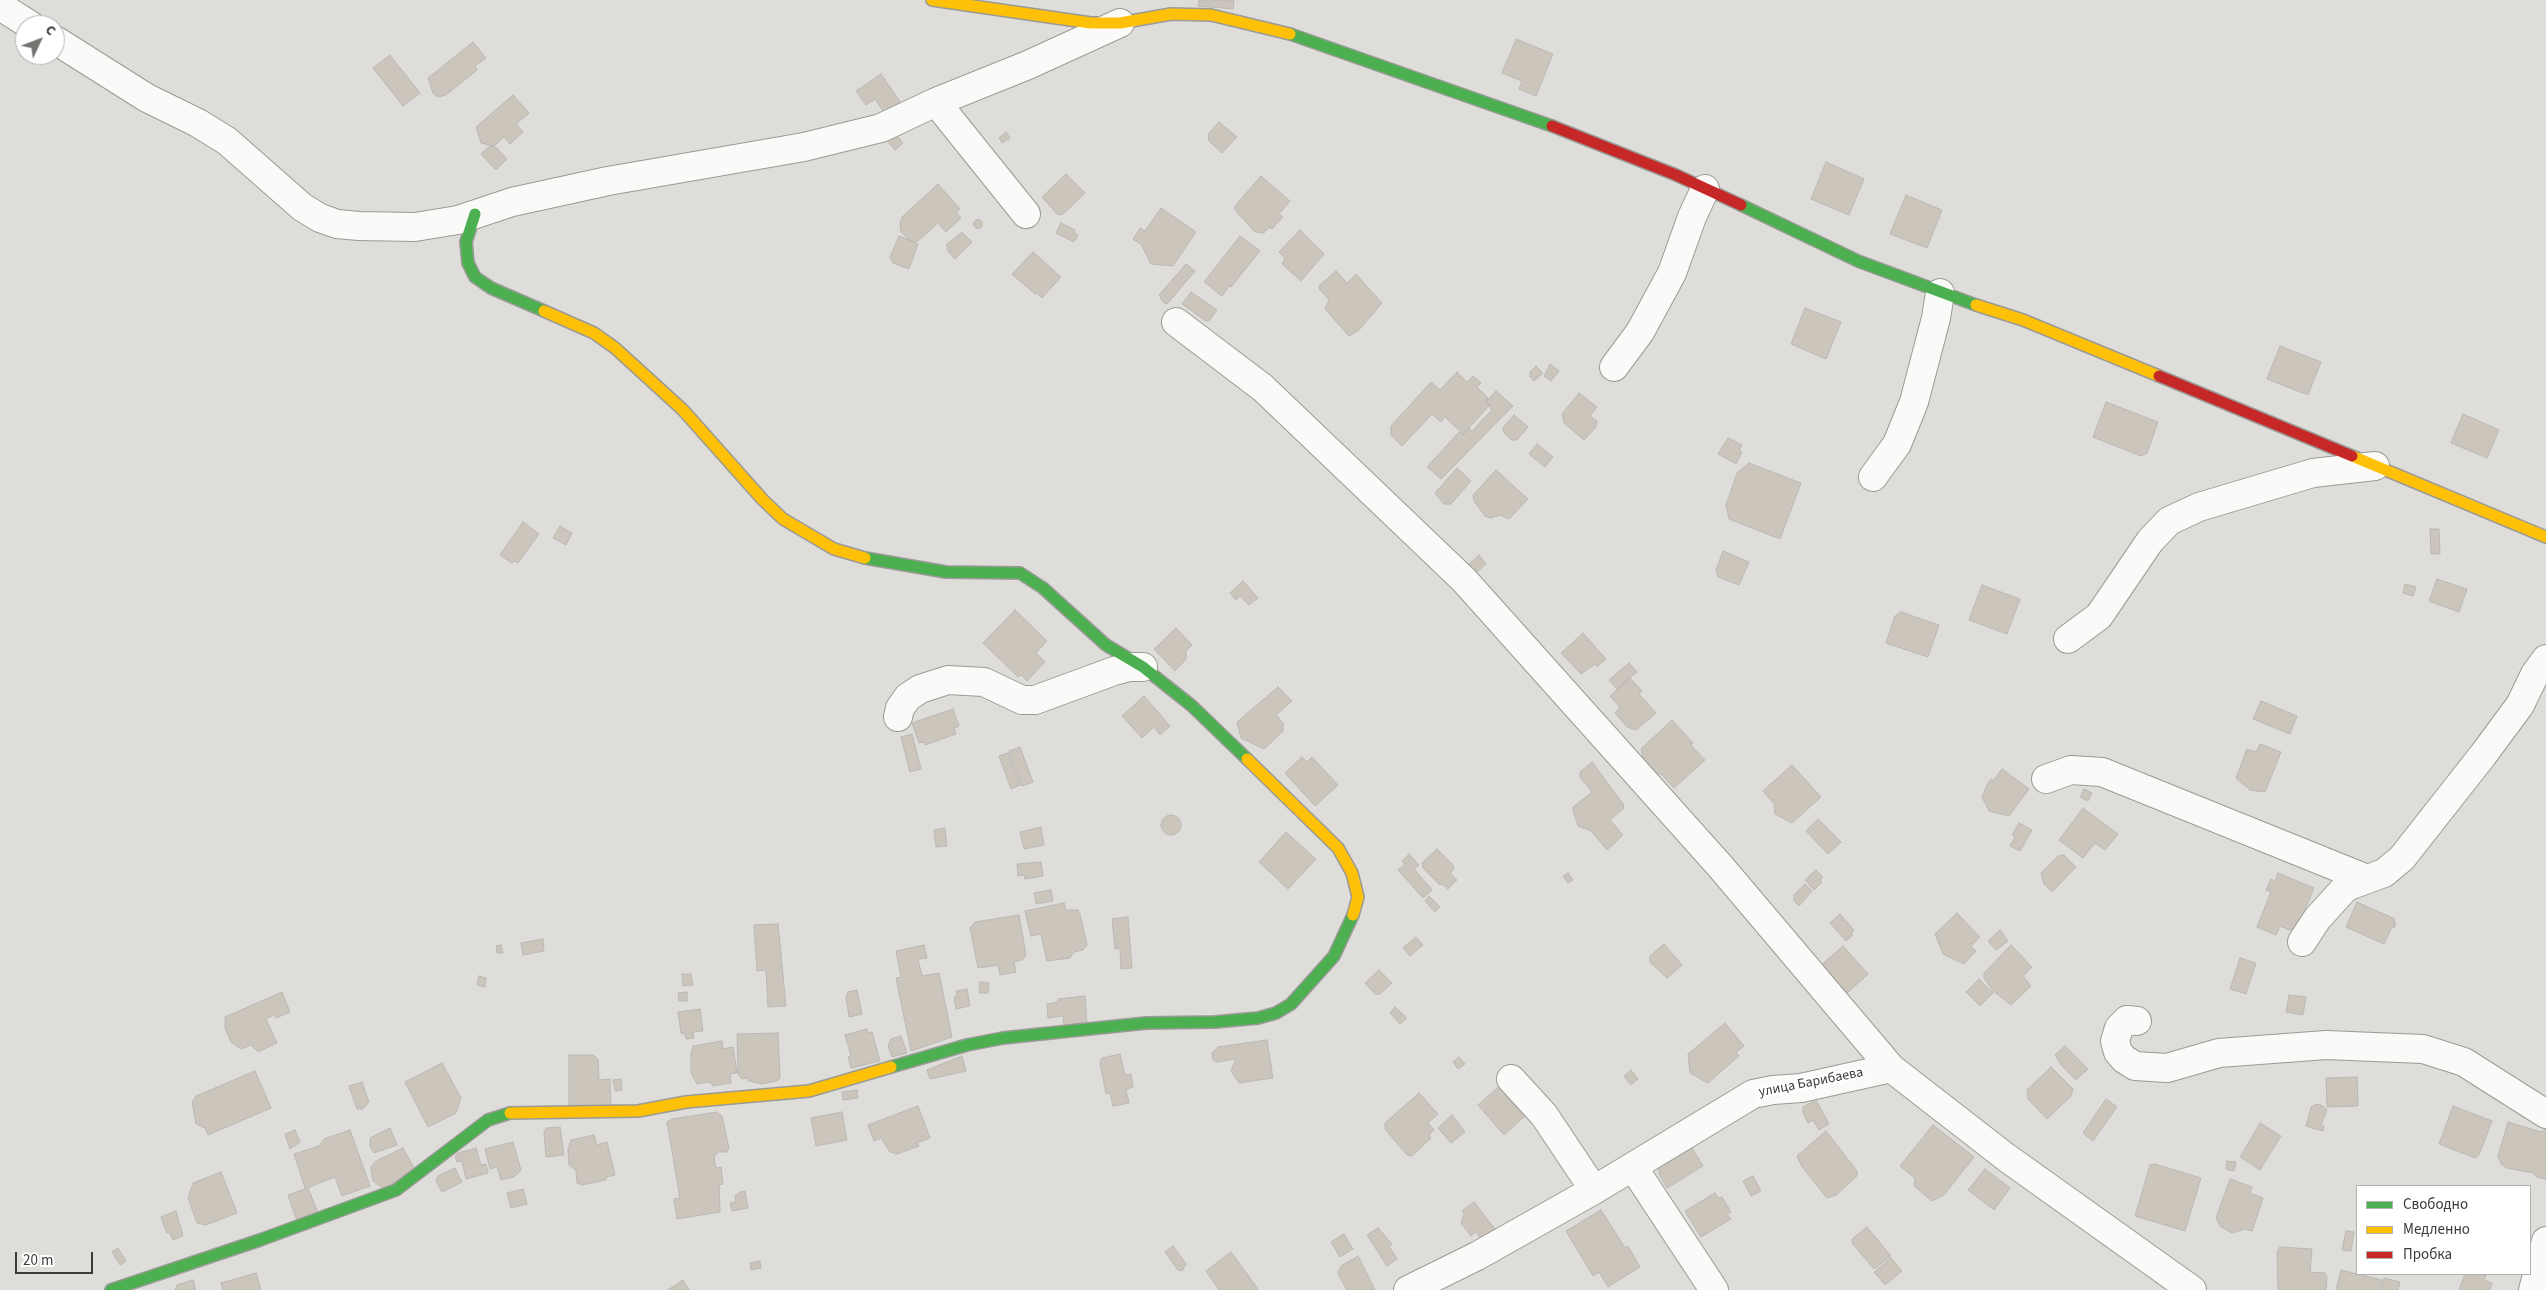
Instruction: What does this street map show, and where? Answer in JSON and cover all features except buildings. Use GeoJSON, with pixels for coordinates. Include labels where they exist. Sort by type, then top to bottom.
{"type":"FeatureCollection","features":[{"type":"Feature","properties":{"kind":"street"},"geometry":{"type":"LineString","coordinates":[[932,0],[1091,23],[1120,23],[1170,14],[1211,15],[1287,33],[1516,112],[1706,189],[1858,261],[1940,293],[2023,320],[2546,537]]}},
{"type":"Feature","properties":{"kind":"street"},"geometry":{"type":"LineString","coordinates":[[0,6],[15,16]]}},
{"type":"Feature","properties":{"kind":"street"},"geometry":{"type":"LineString","coordinates":[[65,46],[147,98],[198,122],[227,141],[290,197],[320,218],[337,224],[415,227],[458,220],[512,202],[608,181],[804,147],[880,128],[936,102],[1028,65],[1120,23]]}},
{"type":"Feature","properties":{"kind":"street"},"geometry":{"type":"LineString","coordinates":[[936,102],[1026,214]]}},
{"type":"Feature","properties":{"kind":"street"},"geometry":{"type":"LineString","coordinates":[[1614,367],[1640,332],[1672,273],[1692,217],[1706,189]]}},
{"type":"Feature","properties":{"kind":"street"},"geometry":{"type":"LineString","coordinates":[[111,1290],[260,1240],[396,1190],[417,1176],[455,1143],[488,1120],[509,1113],[638,1111],[686,1102],[809,1091],[967,1045],[1003,1038],[1146,1023],[1258,1018],[1276,1013],[1290,1004],[1334,956],[1352,919],[1358,897],[1352,874],[1338,848],[1321,829],[1192,706],[1143,667],[1106,645],[1044,588],[1020,573],[946,572],[856,557],[834,549],[783,520],[683,410],[615,348],[588,330],[491,288],[475,276],[468,263],[466,242],[468,228],[475,214]]}},
{"type":"Feature","properties":{"kind":"street"},"geometry":{"type":"LineString","coordinates":[[1873,477],[1897,444],[1914,402],[1936,318],[1940,293]]}},
{"type":"Feature","properties":{"kind":"street"},"geometry":{"type":"LineString","coordinates":[[1176,322],[1263,388],[1464,580],[1720,866],[1891,1068],[2007,1158],[2192,1290]]}},
{"type":"Feature","properties":{"kind":"street"},"geometry":{"type":"LineString","coordinates":[[2068,639],[2099,616],[2150,541],[2169,521],[2199,507],[2313,473],[2375,466]]}},
{"type":"Feature","properties":{"kind":"street"},"geometry":{"type":"LineString","coordinates":[[2302,942],[2335,897],[2346,887],[2384,873],[2408,850],[2451,798],[2520,705],[2534,674],[2546,659]]}},
{"type":"Feature","properties":{"kind":"street"},"geometry":{"type":"LineString","coordinates":[[898,717],[900,708],[908,697],[920,689],[948,680],[984,682],[1022,700],[1035,700],[1114,671],[1129,667],[1143,667]]}},
{"type":"Feature","properties":{"kind":"street"},"geometry":{"type":"LineString","coordinates":[[2046,779],[2071,770],[2102,772],[2367,879]]}},
{"type":"Feature","properties":{"kind":"street"},"geometry":{"type":"LineString","coordinates":[[2137,1020],[2127,1020],[2119,1028],[2115,1041],[2118,1052],[2124,1059],[2135,1066],[2167,1068],[2219,1053],[2326,1046],[2423,1049],[2464,1062],[2546,1114]]}},
{"type":"Feature","properties":{"kind":"street","name":"улица Барибаева"},"geometry":{"type":"LineString","coordinates":[[1408,1290],[1477,1256],[1594,1190],[1752,1094],[1801,1088],[1891,1068]]}},
{"type":"Feature","properties":{"kind":"street"},"geometry":{"type":"LineString","coordinates":[[1511,1079],[1544,1115],[1594,1190]]}},
{"type":"Feature","properties":{"kind":"street"},"geometry":{"type":"LineString","coordinates":[[1632,1167],[1714,1290]]}},
{"type":"Feature","properties":{"kind":"street"},"geometry":{"type":"LineString","coordinates":[[2533,1290],[2546,1241]]}},
{"type":"Feature","properties":{"kind":"traffic: fast"},"geometry":{"type":"LineString","coordinates":[[1290,34],[1552,126]]}},
{"type":"Feature","properties":{"kind":"traffic: fast"},"geometry":{"type":"LineString","coordinates":[[1741,205],[1858,261],[1976,305]]}},
{"type":"Feature","properties":{"kind":"traffic: fast"},"geometry":{"type":"LineString","coordinates":[[475,214],[466,242],[468,263],[475,277],[491,288],[544,311]]}},
{"type":"Feature","properties":{"kind":"traffic: fast"},"geometry":{"type":"LineString","coordinates":[[865,558],[946,572],[1020,573],[1043,588],[1106,645],[1143,667],[1192,706],[1247,759]]}},
{"type":"Feature","properties":{"kind":"traffic: fast"},"geometry":{"type":"LineString","coordinates":[[891,1067],[967,1045],[1003,1038],[1146,1023],[1215,1022],[1258,1018],[1276,1013],[1291,1004],[1334,956],[1353,915]]}},
{"type":"Feature","properties":{"kind":"traffic: fast"},"geometry":{"type":"LineString","coordinates":[[111,1290],[260,1240],[396,1190],[488,1120],[510,1113]]}},
{"type":"Feature","properties":{"kind":"traffic: slow"},"geometry":{"type":"LineString","coordinates":[[932,0],[1091,23],[1120,23],[1171,14],[1211,15],[1290,34]]}},
{"type":"Feature","properties":{"kind":"traffic: slow"},"geometry":{"type":"LineString","coordinates":[[1976,305],[2023,320],[2159,376]]}},
{"type":"Feature","properties":{"kind":"traffic: slow"},"geometry":{"type":"LineString","coordinates":[[544,311],[594,333],[615,348],[683,410],[763,500],[783,519],[834,549],[865,558]]}},
{"type":"Feature","properties":{"kind":"traffic: slow"},"geometry":{"type":"LineString","coordinates":[[2352,456],[2546,537]]}},
{"type":"Feature","properties":{"kind":"traffic: slow"},"geometry":{"type":"LineString","coordinates":[[1247,759],[1338,848],[1352,873],[1358,897],[1353,915]]}},
{"type":"Feature","properties":{"kind":"traffic: slow"},"geometry":{"type":"LineString","coordinates":[[510,1113],[638,1111],[686,1102],[809,1091],[891,1067]]}},
{"type":"Feature","properties":{"kind":"traffic: jam"},"geometry":{"type":"LineString","coordinates":[[1552,126],[1676,175],[1741,205]]}},
{"type":"Feature","properties":{"kind":"traffic: jam"},"geometry":{"type":"LineString","coordinates":[[2159,376],[2352,456]]}}]}
